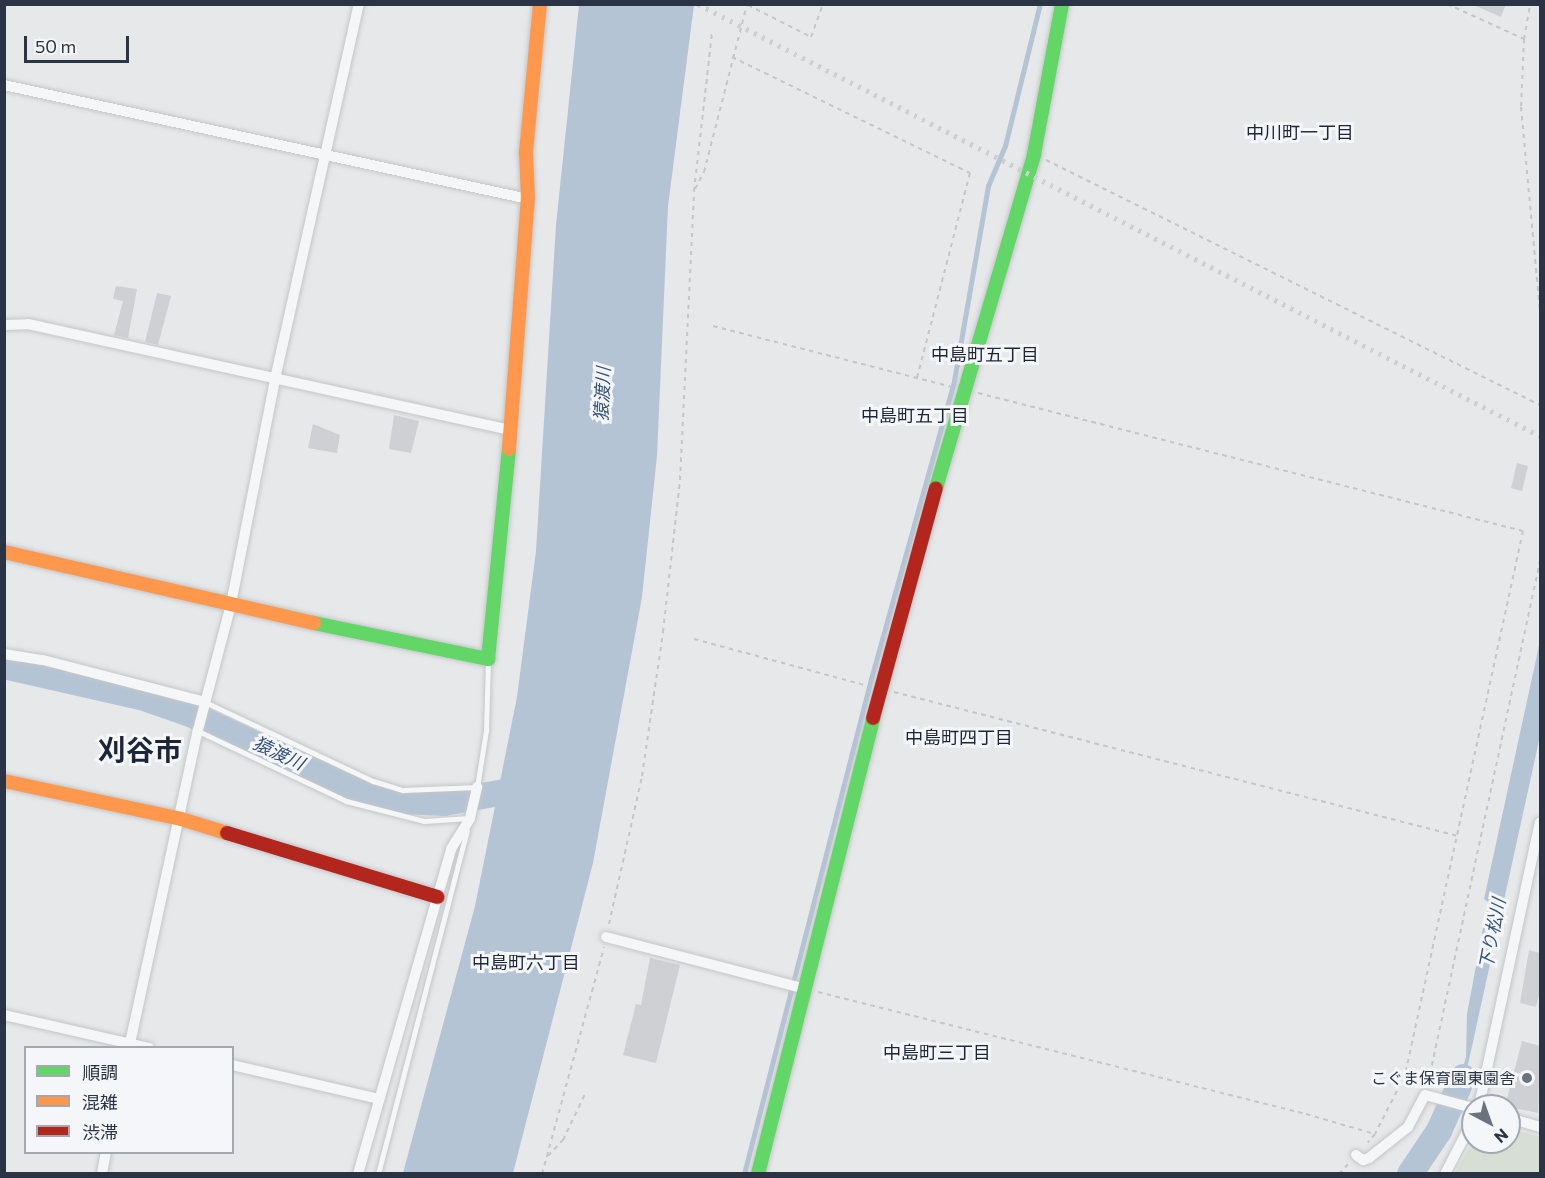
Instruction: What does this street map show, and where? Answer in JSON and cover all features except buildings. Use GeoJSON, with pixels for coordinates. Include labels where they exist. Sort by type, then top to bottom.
{"type":"FeatureCollection","features":[{"type":"Feature","properties":{"kind":"street"},"geometry":{"type":"LineString","coordinates":[[4,1015],[129,1046],[181,819],[198,730],[231,604],[275,379],[359,4]]}},
{"type":"Feature","properties":{"kind":"street"},"geometry":{"type":"LineString","coordinates":[[4,552],[488,659],[510,430],[528,199],[526,152],[540,4]]}},
{"type":"Feature","properties":{"kind":"street"},"geometry":{"type":"LineString","coordinates":[[758,1173],[880,689],[964,390],[1010,246],[1034,154],[1062,4]]}},
{"type":"Feature","properties":{"kind":"street"},"geometry":{"type":"LineString","coordinates":[[4,85],[325,157],[528,199]]}},
{"type":"Feature","properties":{"kind":"street"},"geometry":{"type":"LineString","coordinates":[[4,325],[28,324],[510,430]]}},
{"type":"Feature","properties":{"kind":"street"},"geometry":{"type":"LineString","coordinates":[[4,654],[44,660],[205,703]]}},
{"type":"Feature","properties":{"kind":"street"},"geometry":{"type":"LineString","coordinates":[[4,781],[181,819],[437,897]]}},
{"type":"Feature","properties":{"kind":"street"},"geometry":{"type":"LineString","coordinates":[[358,1173],[451,849],[470,818],[477,787]]}},
{"type":"Feature","properties":{"kind":"street"},"geometry":{"type":"LineString","coordinates":[[1477,1094],[1538,852],[1540,822]]}},
{"type":"Feature","properties":{"kind":"street"},"geometry":{"type":"LineString","coordinates":[[606,937],[803,989]]}},
{"type":"Feature","properties":{"kind":"street"},"geometry":{"type":"LineString","coordinates":[[234,1065],[379,1099]]}},
{"type":"Feature","properties":{"kind":"street"},"geometry":{"type":"LineString","coordinates":[[1356,1155],[1362,1160],[1369,1158],[1408,1126],[1425,1095],[1461,1104]]}},
{"type":"Feature","properties":{"kind":"street"},"geometry":{"type":"LineString","coordinates":[[1521,1121],[1540,1127]]}},
{"type":"Feature","properties":{"kind":"street"},"geometry":{"type":"LineString","coordinates":[[1445,1173],[1461,1143]]}},
{"type":"Feature","properties":{"kind":"street"},"geometry":{"type":"LineString","coordinates":[[102,1173],[106,1154]]}},
{"type":"Feature","properties":{"kind":"lane"},"geometry":{"type":"LineString","coordinates":[[205,703],[373,781],[403,790],[477,787],[486,731],[488,659]]}},
{"type":"Feature","properties":{"kind":"lane"},"geometry":{"type":"LineString","coordinates":[[198,730],[346,801],[424,820],[470,818],[378,1173]]}},
{"type":"Feature","properties":{"kind":"path"},"geometry":{"type":"LineString","coordinates":[[694,191],[704,172],[747,5],[811,37],[823,4]]}},
{"type":"Feature","properties":{"kind":"path"},"geometry":{"type":"LineString","coordinates":[[1447,4],[1524,39]]}},
{"type":"Feature","properties":{"kind":"path"},"geometry":{"type":"LineString","coordinates":[[1530,4],[1524,39],[1521,107],[1540,311]]}},
{"type":"Feature","properties":{"kind":"path"},"geometry":{"type":"LineString","coordinates":[[543,1173],[606,937],[642,776],[663,632],[680,480],[694,191],[712,34]]}},
{"type":"Feature","properties":{"kind":"path"},"geometry":{"type":"LineString","coordinates":[[732,57],[970,172],[917,378]]}},
{"type":"Feature","properties":{"kind":"path"},"geometry":{"type":"LineString","coordinates":[[1034,154],[1540,405]]}},
{"type":"Feature","properties":{"kind":"path"},"geometry":{"type":"LineString","coordinates":[[713,326],[944,384]]}},
{"type":"Feature","properties":{"kind":"path"},"geometry":{"type":"LineString","coordinates":[[964,390],[1523,531],[1405,1075],[1375,1134],[1356,1155]]}},
{"type":"Feature","properties":{"kind":"path"},"geometry":{"type":"LineString","coordinates":[[1425,1095],[1540,561]]}},
{"type":"Feature","properties":{"kind":"path"},"geometry":{"type":"LineString","coordinates":[[694,639],[860,683]]}},
{"type":"Feature","properties":{"kind":"path"},"geometry":{"type":"LineString","coordinates":[[880,689],[1458,836]]}},
{"type":"Feature","properties":{"kind":"path"},"geometry":{"type":"LineString","coordinates":[[803,989],[1375,1134]]}},
{"type":"Feature","properties":{"kind":"path"},"geometry":{"type":"LineString","coordinates":[[546,1158],[562,1140],[585,1092]]}},
{"type":"Feature","properties":{"kind":"shaded area"},"geometry":{"type":"Polygon","coordinates":[[[1521,1131],[1540,1137],[1540,1173],[1455,1173],[1466,1154],[1521,1154],[1521,1131]]]}},
{"type":"Feature","properties":{"kind":"water"},"geometry":{"type":"Polygon","coordinates":[[[579,5],[694,5],[668,206],[657,456],[642,597],[593,863],[513,1173],[403,1173],[475,906],[517,697],[536,551],[556,225],[579,5]]]}},
{"type":"Feature","properties":{"kind":"water"},"geometry":{"type":"Polygon","coordinates":[[[1540,641],[1540,736],[1460,1101],[1446,1097],[1459,1082],[1466,1057],[1467,1014],[1488,902],[1484,899],[1540,641]]]}},
{"type":"Feature","properties":{"kind":"waterway"},"geometry":{"type":"LineString","coordinates":[[744,1174],[871,679],[954,381],[988,186],[1005,146],[1040,4]]}},
{"type":"Feature","properties":{"kind":"waterway","name":"猿渡川"},"geometry":{"type":"LineString","coordinates":[[4,666],[141,697],[190,714],[355,790],[401,801],[444,803],[532,787]]}},
{"type":"Feature","properties":{"kind":"waterway","name":"下り松川"},"geometry":{"type":"LineString","coordinates":[[1410,1174],[1439,1131],[1463,1077]]}},
{"type":"Feature","properties":{"kind":"railway"},"geometry":{"type":"LineString","coordinates":[[698,4],[1540,436]]}},
{"type":"Feature","properties":{"kind":"traffic: fast"},"geometry":{"type":"LineString","coordinates":[[936,488],[1034,154],[1062,4]]}},
{"type":"Feature","properties":{"kind":"traffic: fast"},"geometry":{"type":"LineString","coordinates":[[314,623],[488,659],[509,449]]}},
{"type":"Feature","properties":{"kind":"traffic: fast"},"geometry":{"type":"LineString","coordinates":[[758,1174],[873,718]]}},
{"type":"Feature","properties":{"kind":"traffic: slow"},"geometry":{"type":"LineString","coordinates":[[509,449],[528,199],[526,152],[540,4]]}},
{"type":"Feature","properties":{"kind":"traffic: slow"},"geometry":{"type":"LineString","coordinates":[[4,552],[314,623]]}},
{"type":"Feature","properties":{"kind":"traffic: slow"},"geometry":{"type":"LineString","coordinates":[[4,781],[181,819],[227,833]]}},
{"type":"Feature","properties":{"kind":"traffic: jam"},"geometry":{"type":"LineString","coordinates":[[873,718],[936,488]]}},
{"type":"Feature","properties":{"kind":"traffic: jam"},"geometry":{"type":"LineString","coordinates":[[227,833],[437,897]]}},
{"type":"Feature","properties":{"kind":"place","name":"こぐま保育園東園舎"},"geometry":{"type":"Point","coordinates":[1527,1078]}},
{"type":"Feature","properties":{"kind":"district","name":"中川町一丁目"},"geometry":{"type":"Point","coordinates":[1300,132]}},
{"type":"Feature","properties":{"kind":"district","name":"中島町五丁目"},"geometry":{"type":"Point","coordinates":[985,354]}},
{"type":"Feature","properties":{"kind":"district","name":"中島町五丁目"},"geometry":{"type":"Point","coordinates":[915,415]}},
{"type":"Feature","properties":{"kind":"district","name":"中島町四丁目"},"geometry":{"type":"Point","coordinates":[959,737]}},
{"type":"Feature","properties":{"kind":"district","name":"刈谷市"},"geometry":{"type":"Point","coordinates":[140,749]}},
{"type":"Feature","properties":{"kind":"district","name":"中島町六丁目"},"geometry":{"type":"Point","coordinates":[526,962]}},
{"type":"Feature","properties":{"kind":"district","name":"中島町三丁目"},"geometry":{"type":"Point","coordinates":[937,1052]}}]}
